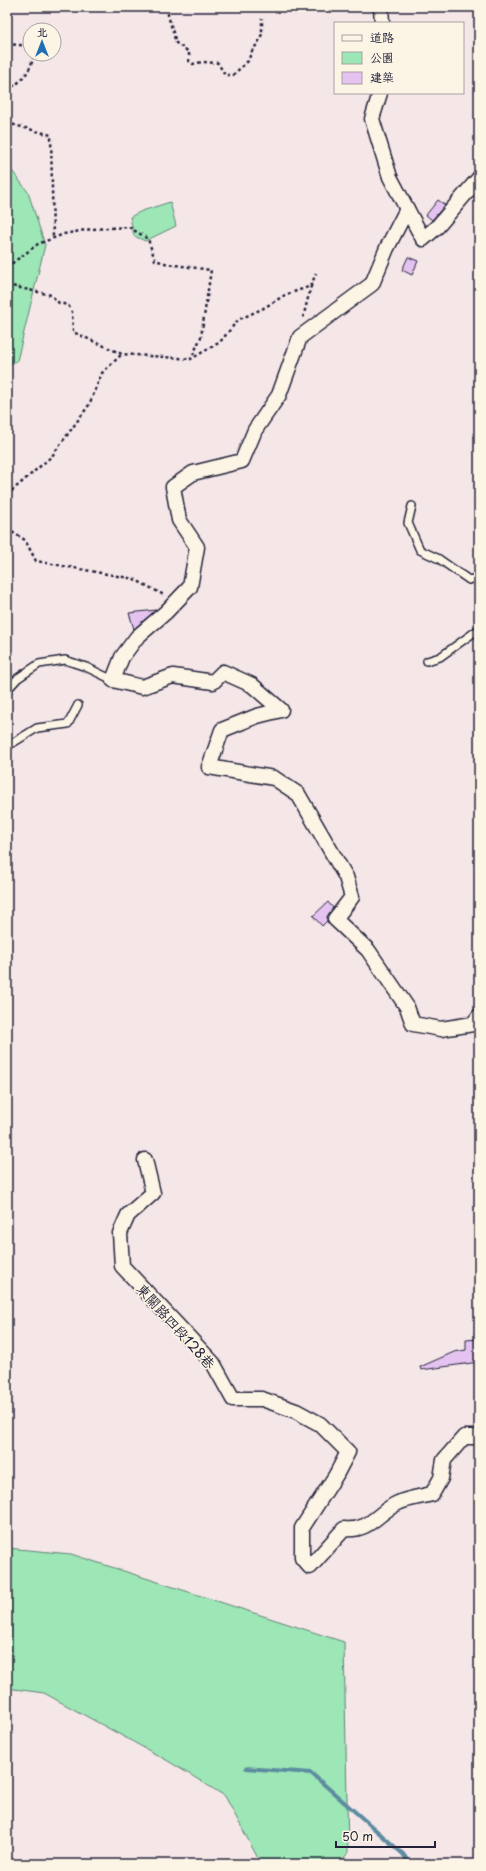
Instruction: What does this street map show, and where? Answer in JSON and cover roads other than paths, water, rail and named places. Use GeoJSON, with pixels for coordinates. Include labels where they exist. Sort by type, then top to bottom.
{"type":"FeatureCollection","features":[{"type":"Feature","properties":{"kind":"street"},"geometry":{"type":"LineString","coordinates":[[381,7],[382,22]]}},
{"type":"Feature","properties":{"kind":"street"},"geometry":{"type":"LineString","coordinates":[[380,94],[372,119],[390,176],[423,239],[438,226],[479,178]]}},
{"type":"Feature","properties":{"kind":"street"},"geometry":{"type":"LineString","coordinates":[[407,209],[387,248],[372,284],[300,337],[279,395],[254,430],[242,461],[193,473],[173,487],[179,520],[197,547],[190,587],[137,637],[122,657],[113,680],[142,687],[173,676],[213,682],[224,672],[252,685],[270,699],[281,710],[257,716],[222,730],[209,767],[274,778],[298,794],[346,877],[352,897],[335,919],[368,950],[407,1007],[413,1024],[441,1030],[473,1024],[479,1016]]}},
{"type":"Feature","properties":{"kind":"street","name":"東關路四段128巷"},"geometry":{"type":"LineString","coordinates":[[145,1160],[153,1193],[128,1214],[120,1233],[122,1266],[213,1363],[233,1399],[262,1399],[296,1411],[320,1424],[348,1452],[302,1528],[302,1558],[310,1567],[344,1529],[356,1530],[376,1519],[398,1503],[432,1494],[440,1478],[444,1460],[464,1437],[479,1437]]}},
{"type":"Feature","properties":{"kind":"lane"},"geometry":{"type":"LineString","coordinates":[[412,506],[408,523],[420,550],[439,559],[469,580],[479,577]]}},
{"type":"Feature","properties":{"kind":"lane"},"geometry":{"type":"LineString","coordinates":[[426,661],[440,657],[479,629]]}},
{"type":"Feature","properties":{"kind":"lane"},"geometry":{"type":"LineString","coordinates":[[7,690],[18,678],[39,664],[65,660],[86,667],[113,680]]}},
{"type":"Feature","properties":{"kind":"lane"},"geometry":{"type":"LineString","coordinates":[[7,744],[11,744],[37,728],[68,724],[78,705]]}},
{"type":"Feature","properties":{"kind":"waterway"},"geometry":{"type":"LineString","coordinates":[[246,1768],[311,1773],[403,1854],[410,1864]]}}]}
